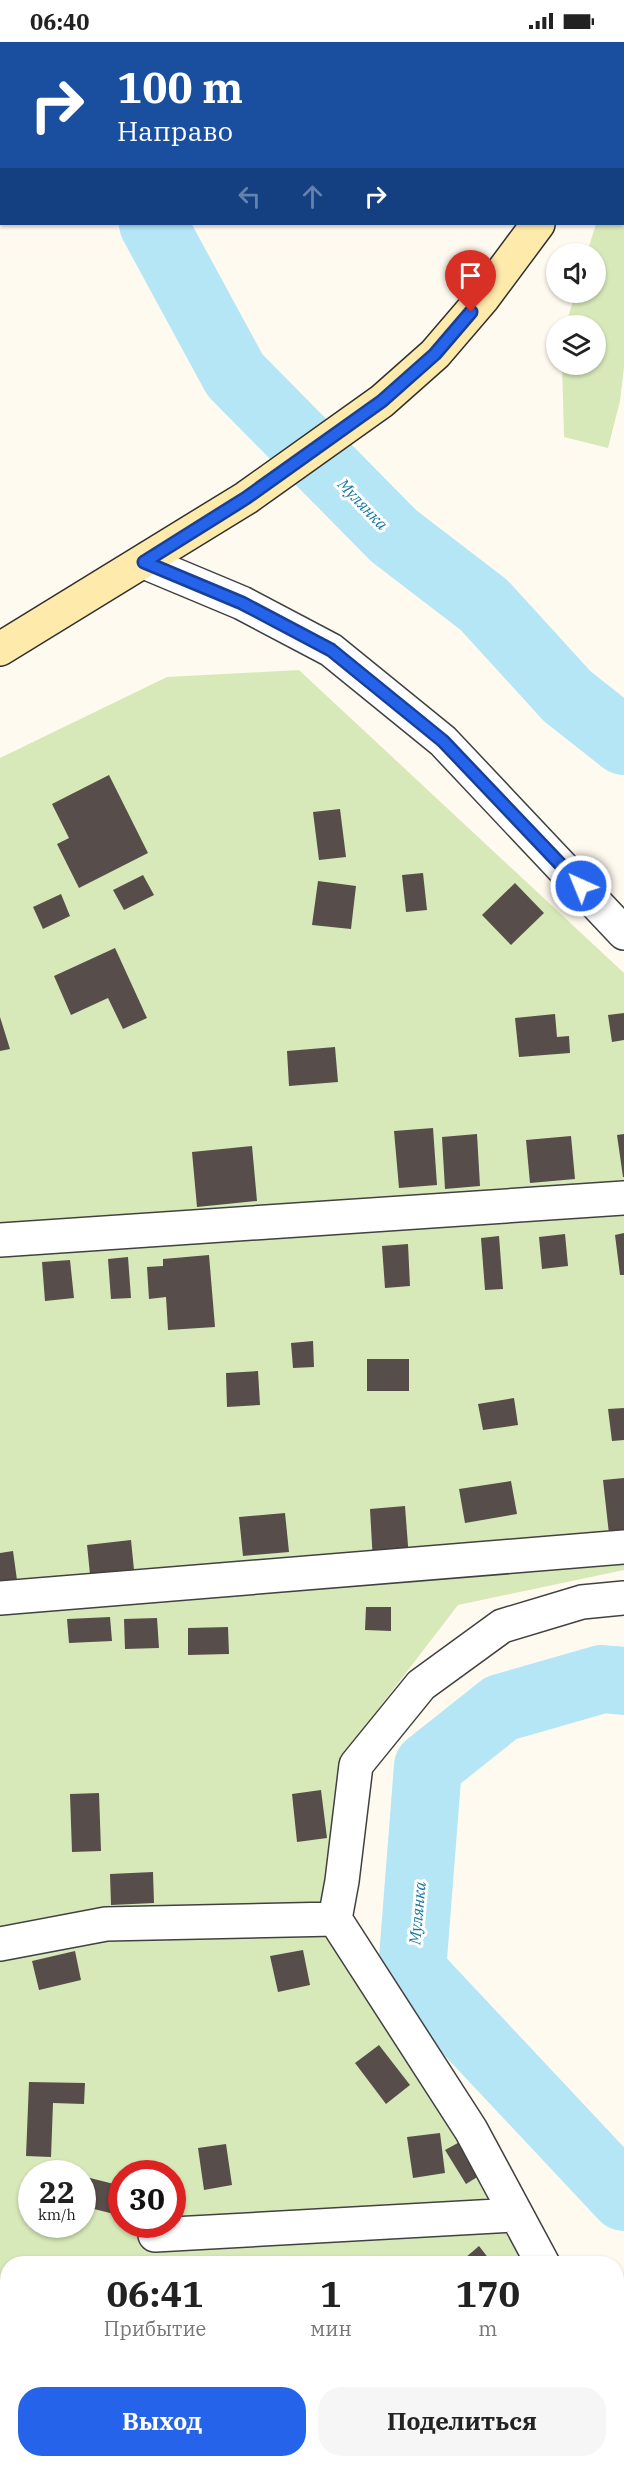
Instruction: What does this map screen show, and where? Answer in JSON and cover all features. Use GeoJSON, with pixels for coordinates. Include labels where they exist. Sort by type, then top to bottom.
{"type":"FeatureCollection","features":[{"type":"Feature","properties":{"kind":"street"},"geometry":{"type":"LineString","coordinates":[[0,649],[246,498],[382,401],[435,354],[483,298],[537,225]]}},
{"type":"Feature","properties":{"kind":"street"},"geometry":{"type":"LineString","coordinates":[[144,562],[242,603],[331,650],[443,741],[624,933]]}},
{"type":"Feature","properties":{"kind":"street"},"geometry":{"type":"LineString","coordinates":[[0,1240],[624,1198]]}},
{"type":"Feature","properties":{"kind":"street"},"geometry":{"type":"LineString","coordinates":[[0,1598],[624,1547]]}},
{"type":"Feature","properties":{"kind":"street"},"geometry":{"type":"LineString","coordinates":[[539,2256],[471,2130],[335,1919],[342,1881],[356,1765],[421,1685],[502,1626],[582,1602],[624,1598]]}},
{"type":"Feature","properties":{"kind":"street"},"geometry":{"type":"LineString","coordinates":[[0,1944],[106,1924],[335,1919]]}},
{"type":"Feature","properties":{"kind":"street"},"geometry":{"type":"LineString","coordinates":[[186,2233],[516,2215]]}},
{"type":"Feature","properties":{"kind":"green space"},"geometry":{"type":"Polygon","coordinates":[[[596,225],[624,225],[624,367],[620,401],[608,448],[564,437],[562,375],[606,375],[606,315],[569,315],[572,303],[606,303],[606,243],[590,243],[596,225]]]}},
{"type":"Feature","properties":{"kind":"green space"},"geometry":{"type":"Polygon","coordinates":[[[299,670],[624,973],[624,1570],[458,1605],[366,1725],[343,1943],[543,2256],[0,2256],[0,758],[167,677],[299,670]]]}},
{"type":"Feature","properties":{"kind":"building"},"geometry":{"type":"Polygon","coordinates":[[[109,775],[148,853],[79,888],[57,844],[69,838],[52,804],[109,775]]]}},
{"type":"Feature","properties":{"kind":"building"},"geometry":{"type":"Polygon","coordinates":[[[340,809],[346,857],[319,860],[313,812],[340,809]]]}},
{"type":"Feature","properties":{"kind":"building"},"geometry":{"type":"Polygon","coordinates":[[[423,873],[427,910],[406,912],[402,875],[423,873]]]}},
{"type":"Feature","properties":{"kind":"building"},"geometry":{"type":"Polygon","coordinates":[[[143,875],[154,895],[124,910],[113,890],[143,875]]]}},
{"type":"Feature","properties":{"kind":"building"},"geometry":{"type":"Polygon","coordinates":[[[318,881],[356,886],[351,929],[312,925],[318,881]]]}},
{"type":"Feature","properties":{"kind":"building"},"geometry":{"type":"Polygon","coordinates":[[[515,883],[544,913],[511,945],[482,915],[515,883]]]}},
{"type":"Feature","properties":{"kind":"building"},"geometry":{"type":"Polygon","coordinates":[[[61,894],[70,916],[43,929],[33,907],[61,894]]]}},
{"type":"Feature","properties":{"kind":"building"},"geometry":{"type":"Polygon","coordinates":[[[115,948],[147,1018],[123,1029],[108,998],[71,1015],[54,976],[115,948]]]}},
{"type":"Feature","properties":{"kind":"building"},"geometry":{"type":"Polygon","coordinates":[[[624,1013],[624,1040],[612,1042],[608,1015],[624,1013]]]}},
{"type":"Feature","properties":{"kind":"building"},"geometry":{"type":"Polygon","coordinates":[[[555,1014],[557,1037],[569,1036],[570,1053],[519,1057],[515,1018],[555,1014]]]}},
{"type":"Feature","properties":{"kind":"building"},"geometry":{"type":"Polygon","coordinates":[[[0,1017],[10,1049],[0,1051],[0,1017]]]}},
{"type":"Feature","properties":{"kind":"building"},"geometry":{"type":"Polygon","coordinates":[[[335,1047],[338,1082],[289,1086],[287,1051],[335,1047]]]}},
{"type":"Feature","properties":{"kind":"building"},"geometry":{"type":"Polygon","coordinates":[[[433,1128],[437,1185],[399,1188],[394,1131],[433,1128]]]}},
{"type":"Feature","properties":{"kind":"building"},"geometry":{"type":"Polygon","coordinates":[[[477,1134],[480,1186],[445,1189],[442,1137],[477,1134]]]}},
{"type":"Feature","properties":{"kind":"building"},"geometry":{"type":"Polygon","coordinates":[[[624,1134],[624,1177],[623,1177],[617,1135],[624,1134]]]}},
{"type":"Feature","properties":{"kind":"building"},"geometry":{"type":"Polygon","coordinates":[[[571,1136],[575,1179],[530,1183],[526,1140],[571,1136]]]}},
{"type":"Feature","properties":{"kind":"building"},"geometry":{"type":"Polygon","coordinates":[[[252,1146],[257,1201],[197,1207],[192,1152],[252,1146]]]}},
{"type":"Feature","properties":{"kind":"building"},"geometry":{"type":"Polygon","coordinates":[[[624,1233],[624,1275],[620,1275],[615,1235],[624,1233]]]}},
{"type":"Feature","properties":{"kind":"building"},"geometry":{"type":"Polygon","coordinates":[[[565,1234],[568,1266],[542,1269],[539,1237],[565,1234]]]}},
{"type":"Feature","properties":{"kind":"building"},"geometry":{"type":"Polygon","coordinates":[[[499,1236],[503,1289],[485,1290],[481,1238],[499,1236]]]}},
{"type":"Feature","properties":{"kind":"building"},"geometry":{"type":"Polygon","coordinates":[[[408,1244],[410,1286],[385,1288],[382,1246],[408,1244]]]}},
{"type":"Feature","properties":{"kind":"building"},"geometry":{"type":"Polygon","coordinates":[[[209,1255],[215,1327],[168,1330],[166,1297],[149,1299],[147,1267],[163,1266],[163,1259],[209,1255]]]}},
{"type":"Feature","properties":{"kind":"building"},"geometry":{"type":"Polygon","coordinates":[[[128,1257],[131,1298],[111,1299],[108,1259],[128,1257]]]}},
{"type":"Feature","properties":{"kind":"building"},"geometry":{"type":"Polygon","coordinates":[[[70,1260],[74,1298],[45,1301],[42,1262],[70,1260]]]}},
{"type":"Feature","properties":{"kind":"building"},"geometry":{"type":"Polygon","coordinates":[[[313,1341],[314,1367],[293,1368],[291,1343],[313,1341]]]}},
{"type":"Feature","properties":{"kind":"building"},"geometry":{"type":"Polygon","coordinates":[[[367,1359],[409,1359],[409,1391],[367,1391],[367,1359]]]}},
{"type":"Feature","properties":{"kind":"building"},"geometry":{"type":"Polygon","coordinates":[[[258,1371],[260,1405],[227,1407],[226,1373],[258,1371]]]}},
{"type":"Feature","properties":{"kind":"building"},"geometry":{"type":"Polygon","coordinates":[[[514,1398],[518,1425],[483,1430],[478,1404],[514,1398]]]}},
{"type":"Feature","properties":{"kind":"building"},"geometry":{"type":"Polygon","coordinates":[[[624,1408],[624,1440],[612,1441],[608,1409],[624,1408]]]}},
{"type":"Feature","properties":{"kind":"building"},"geometry":{"type":"Polygon","coordinates":[[[624,1478],[624,1532],[609,1534],[603,1480],[624,1478]]]}},
{"type":"Feature","properties":{"kind":"building"},"geometry":{"type":"Polygon","coordinates":[[[511,1481],[517,1514],[465,1523],[459,1489],[511,1481]]]}},
{"type":"Feature","properties":{"kind":"building"},"geometry":{"type":"Polygon","coordinates":[[[405,1506],[409,1559],[373,1562],[370,1509],[405,1506]]]}},
{"type":"Feature","properties":{"kind":"building"},"geometry":{"type":"Polygon","coordinates":[[[285,1513],[289,1552],[243,1556],[239,1517],[285,1513]]]}},
{"type":"Feature","properties":{"kind":"building"},"geometry":{"type":"Polygon","coordinates":[[[131,1540],[134,1570],[90,1574],[87,1545],[131,1540]]]}},
{"type":"Feature","properties":{"kind":"building"},"geometry":{"type":"Polygon","coordinates":[[[13,1551],[17,1580],[0,1582],[0,1553],[13,1551]]]}},
{"type":"Feature","properties":{"kind":"building"},"geometry":{"type":"Polygon","coordinates":[[[366,1607],[391,1607],[391,1631],[365,1630],[366,1607]]]}},
{"type":"Feature","properties":{"kind":"building"},"geometry":{"type":"Polygon","coordinates":[[[110,1617],[112,1641],[69,1643],[67,1619],[110,1617]]]}},
{"type":"Feature","properties":{"kind":"building"},"geometry":{"type":"Polygon","coordinates":[[[157,1618],[159,1648],[125,1649],[124,1619],[157,1618]]]}},
{"type":"Feature","properties":{"kind":"building"},"geometry":{"type":"Polygon","coordinates":[[[228,1627],[229,1654],[188,1655],[188,1628],[228,1627]]]}},
{"type":"Feature","properties":{"kind":"building"},"geometry":{"type":"Polygon","coordinates":[[[321,1790],[327,1838],[297,1842],[292,1794],[321,1790]]]}},
{"type":"Feature","properties":{"kind":"building"},"geometry":{"type":"Polygon","coordinates":[[[99,1793],[101,1851],[72,1852],[70,1794],[99,1793]]]}},
{"type":"Feature","properties":{"kind":"building"},"geometry":{"type":"Polygon","coordinates":[[[153,1872],[154,1903],[111,1905],[110,1874],[153,1872]]]}},
{"type":"Feature","properties":{"kind":"building"},"geometry":{"type":"Polygon","coordinates":[[[303,1950],[310,1985],[278,1992],[270,1956],[303,1950]]]}},
{"type":"Feature","properties":{"kind":"building"},"geometry":{"type":"Polygon","coordinates":[[[75,1951],[81,1980],[39,1990],[32,1961],[75,1951]]]}},
{"type":"Feature","properties":{"kind":"building"},"geometry":{"type":"Polygon","coordinates":[[[379,2045],[410,2085],[386,2104],[355,2063],[379,2045]]]}},
{"type":"Feature","properties":{"kind":"building"},"geometry":{"type":"Polygon","coordinates":[[[29,2082],[85,2083],[84,2104],[53,2103],[51,2157],[26,2156],[29,2082]]]}},
{"type":"Feature","properties":{"kind":"building"},"geometry":{"type":"Polygon","coordinates":[[[440,2133],[445,2173],[413,2178],[407,2137],[440,2133]]]}},
{"type":"Feature","properties":{"kind":"building"},"geometry":{"type":"Polygon","coordinates":[[[467,2138],[487,2171],[466,2184],[445,2150],[467,2138]]]}},
{"type":"Feature","properties":{"kind":"building"},"geometry":{"type":"Polygon","coordinates":[[[226,2144],[232,2185],[204,2190],[198,2148],[226,2144]]]}},
{"type":"Feature","properties":{"kind":"building"},"geometry":{"type":"Polygon","coordinates":[[[96,2180],[108,2182],[108,2212],[96,2210],[96,2180]]]}},
{"type":"Feature","properties":{"kind":"building"},"geometry":{"type":"Polygon","coordinates":[[[479,2246],[487,2256],[467,2256],[479,2246]]]}},
{"type":"Feature","properties":{"kind":"waterway","name":"Мулянка"},"geometry":{"type":"LineString","coordinates":[[154,225],[235,375],[394,536],[484,605],[567,696],[624,741]]}},
{"type":"Feature","properties":{"kind":"waterway","name":"Мулянка"},"geometry":{"type":"LineString","coordinates":[[624,1681],[602,1679],[501,1708],[428,1766],[412,1971],[624,2197]]}},
{"type":"Feature","properties":{"kind":"route"},"geometry":{"type":"LineString","coordinates":[[471,312],[435,354],[382,401],[246,498],[144,562],[242,603],[331,650],[443,741],[581,886]]}}]}
